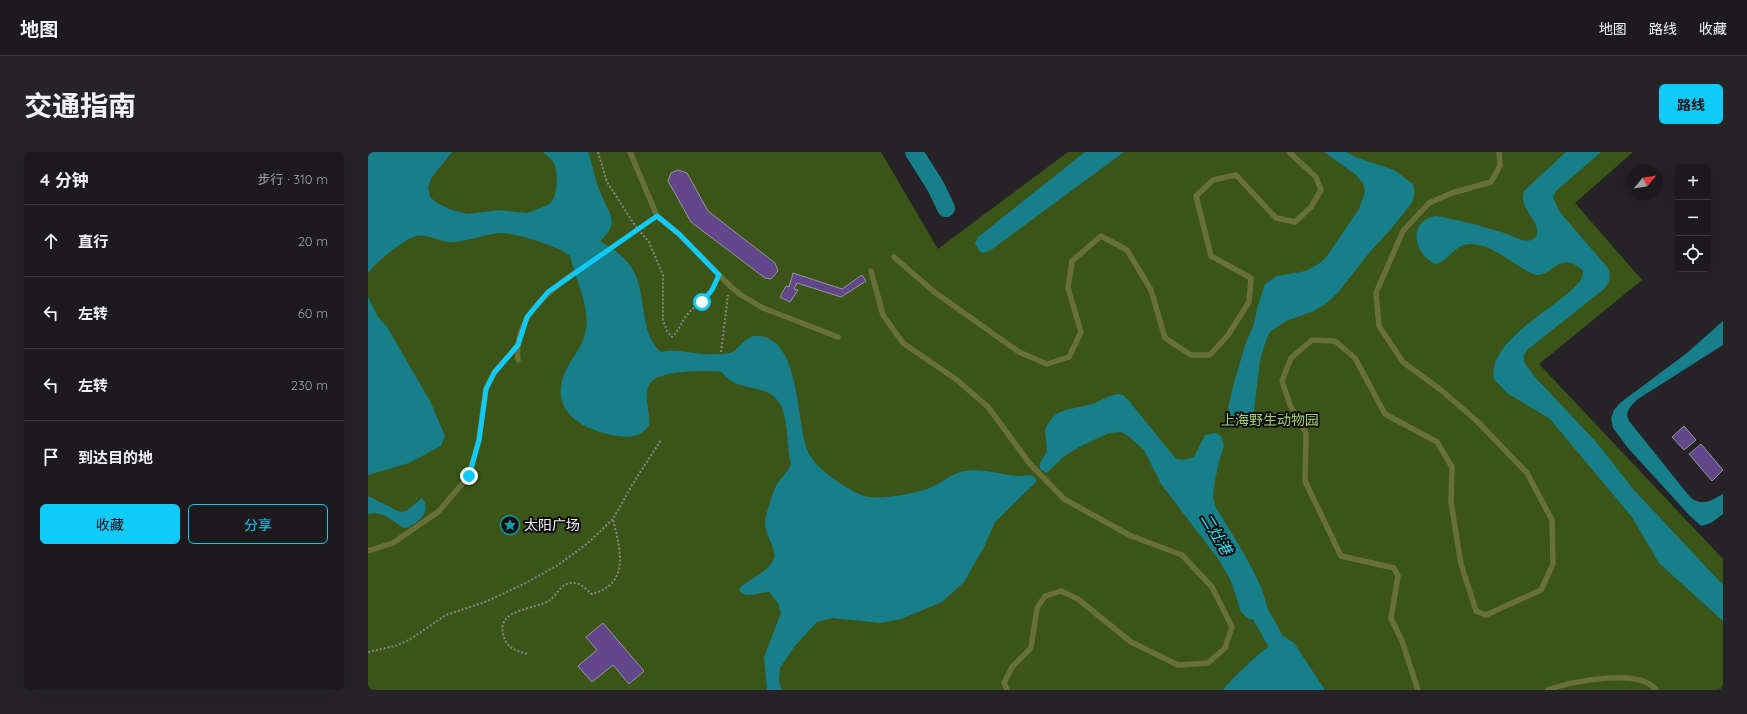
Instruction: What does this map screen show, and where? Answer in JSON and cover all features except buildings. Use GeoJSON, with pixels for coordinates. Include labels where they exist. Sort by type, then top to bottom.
{"type":"FeatureCollection","features":[{"type":"Feature","properties":{"kind":"lane"},"geometry":{"type":"LineString","coordinates":[[630,152],[657,216],[679,234],[730,286],[741,295],[763,308],[838,337]]}},
{"type":"Feature","properties":{"kind":"lane"},"geometry":{"type":"LineString","coordinates":[[894,257],[933,291],[1019,352],[1047,364],[1069,357],[1081,332],[1068,288],[1072,261],[1101,236],[1127,250],[1151,290],[1165,338],[1191,355],[1210,354],[1228,335],[1249,302],[1251,278],[1211,256],[1196,196],[1213,180],[1236,175],[1276,218],[1295,222],[1310,207],[1321,190],[1316,178],[1289,152]]}},
{"type":"Feature","properties":{"kind":"lane"},"geometry":{"type":"LineString","coordinates":[[1418,690],[1402,641],[1391,618],[1398,576],[1394,568],[1341,556],[1305,481],[1306,433],[1290,405],[1282,381],[1291,358],[1312,340],[1335,341],[1355,358],[1385,414],[1437,442],[1452,467],[1451,502],[1461,564],[1476,611],[1486,615],[1541,590],[1553,564],[1552,520],[1527,473],[1478,422],[1441,390],[1403,362],[1379,326],[1376,293],[1402,231],[1429,202],[1452,193],[1491,182],[1500,166],[1499,152]]}},
{"type":"Feature","properties":{"kind":"lane"},"geometry":{"type":"LineString","coordinates":[[871,270],[883,315],[903,343],[957,380],[988,408],[1030,464],[1064,499],[1131,536],[1182,555],[1212,587],[1232,627],[1225,648],[1208,663],[1178,665],[1131,642],[1078,599],[1061,591],[1045,596],[1037,608],[1031,648],[1012,667],[1004,683],[1007,690]]}},
{"type":"Feature","properties":{"kind":"lane"},"geometry":{"type":"LineString","coordinates":[[518,360],[518,345],[527,317],[548,292],[574,273]]}},
{"type":"Feature","properties":{"kind":"lane"},"geometry":{"type":"LineString","coordinates":[[368,551],[393,543],[438,512],[469,476],[479,440],[486,389],[494,373],[518,345]]}},
{"type":"Feature","properties":{"kind":"lane"},"geometry":{"type":"LineString","coordinates":[[1548,690],[1589,679],[1633,679],[1644,682],[1656,690]]}},
{"type":"Feature","properties":{"kind":"path"},"geometry":{"type":"LineString","coordinates":[[598,152],[607,182],[639,230],[649,242],[663,275],[663,320],[667,331],[672,337],[679,330],[684,319],[712,290],[719,275]]}},
{"type":"Feature","properties":{"kind":"path"},"geometry":{"type":"LineString","coordinates":[[574,273],[639,230],[657,216]]}},
{"type":"Feature","properties":{"kind":"path"},"geometry":{"type":"LineString","coordinates":[[721,352],[730,286]]}},
{"type":"Feature","properties":{"kind":"path"},"geometry":{"type":"LineString","coordinates":[[368,652],[395,646],[409,640],[446,615],[485,602],[524,584],[564,561],[588,543],[613,519],[632,485],[662,440]]}},
{"type":"Feature","properties":{"kind":"path"},"geometry":{"type":"LineString","coordinates":[[527,654],[511,649],[504,640],[502,630],[504,622],[513,614],[548,601],[559,589],[568,584],[575,583],[592,594],[606,590],[614,582],[620,567],[619,545],[613,519]]}},
{"type":"Feature","properties":{"kind":"green space","name":"上海野生动物园"},"geometry":{"type":"Polygon","coordinates":[[[368,152],[881,152],[938,249],[1068,152],[1633,152],[1575,203],[1642,280],[1539,364],[1723,559],[1723,690],[368,690],[368,152]]]}},
{"type":"Feature","properties":{"kind":"water"},"geometry":{"type":"Polygon","coordinates":[[[368,152],[452,152],[432,177],[428,187],[430,197],[437,203],[452,210],[467,214],[499,210],[527,213],[548,205],[554,198],[557,175],[553,162],[543,152],[588,152],[599,189],[610,213],[612,223],[600,241],[624,258],[634,272],[638,281],[646,325],[654,345],[661,352],[674,351],[702,354],[727,354],[734,351],[750,337],[760,336],[773,341],[783,352],[790,367],[795,385],[804,439],[812,459],[833,478],[849,489],[864,496],[879,498],[918,492],[932,487],[956,474],[972,470],[1019,476],[1031,475],[1036,479],[1036,482],[995,522],[984,547],[964,582],[942,602],[901,619],[881,623],[832,618],[817,622],[794,647],[780,668],[779,682],[782,690],[767,690],[764,657],[781,613],[778,603],[769,592],[745,595],[739,590],[767,569],[774,558],[774,551],[766,531],[765,522],[777,484],[787,472],[791,464],[784,413],[781,406],[775,398],[768,393],[736,383],[728,379],[722,372],[682,372],[661,376],[653,380],[649,385],[647,390],[647,400],[649,425],[643,432],[635,436],[626,437],[604,433],[580,423],[571,416],[561,397],[561,384],[566,370],[583,340],[587,320],[584,302],[570,256],[557,248],[525,237],[506,233],[452,242],[420,235],[411,238],[390,252],[368,273],[368,152]]]}},
{"type":"Feature","properties":{"kind":"water"},"geometry":{"type":"Polygon","coordinates":[[[1085,152],[1124,152],[991,250],[983,253],[979,251],[975,243],[978,237],[1085,152]]]}},
{"type":"Feature","properties":{"kind":"water"},"geometry":{"type":"Polygon","coordinates":[[[1324,152],[1346,152],[1358,158],[1394,170],[1413,184],[1414,197],[1411,204],[1390,230],[1369,253],[1340,290],[1327,303],[1314,311],[1286,321],[1270,332],[1260,360],[1254,411],[1246,420],[1235,422],[1232,419],[1228,408],[1245,345],[1254,324],[1265,284],[1277,276],[1306,271],[1320,263],[1327,256],[1359,209],[1365,192],[1363,183],[1355,174],[1324,152]]]}},
{"type":"Feature","properties":{"kind":"water"},"geometry":{"type":"Polygon","coordinates":[[[1566,152],[1601,152],[1556,191],[1553,197],[1559,211],[1607,267],[1610,278],[1604,289],[1527,350],[1524,355],[1524,362],[1534,376],[1597,443],[1633,489],[1723,585],[1723,621],[1659,563],[1632,517],[1550,419],[1507,393],[1494,379],[1495,362],[1505,347],[1519,331],[1570,292],[1580,281],[1583,271],[1568,262],[1561,263],[1545,273],[1539,275],[1533,274],[1486,247],[1470,244],[1459,247],[1444,260],[1436,264],[1423,254],[1419,247],[1417,232],[1420,225],[1426,219],[1435,216],[1477,225],[1527,241],[1535,238],[1537,236],[1537,228],[1523,201],[1524,191],[1566,152]]]}},
{"type":"Feature","properties":{"kind":"water"},"geometry":{"type":"Polygon","coordinates":[[[368,297],[378,317],[387,327],[430,401],[445,436],[441,446],[409,463],[368,475],[368,297]]]}},
{"type":"Feature","properties":{"kind":"water"},"geometry":{"type":"Polygon","coordinates":[[[1723,321],[1723,345],[1638,399],[1629,409],[1627,414],[1629,421],[1690,497],[1699,502],[1706,502],[1723,494],[1723,514],[1711,523],[1701,526],[1628,448],[1613,428],[1611,418],[1614,410],[1620,403],[1687,353],[1723,321]]]}},
{"type":"Feature","properties":{"kind":"water"},"geometry":{"type":"Polygon","coordinates":[[[1117,394],[1123,395],[1129,401],[1176,459],[1184,460],[1194,457],[1205,435],[1215,433],[1221,436],[1224,446],[1219,461],[1214,486],[1213,497],[1215,506],[1258,580],[1267,609],[1266,620],[1249,619],[1241,612],[1231,581],[1219,560],[1161,484],[1144,450],[1128,436],[1121,432],[1109,433],[1079,447],[1063,457],[1047,473],[1040,469],[1040,463],[1047,451],[1045,430],[1053,417],[1062,411],[1092,404],[1117,394]]]}},
{"type":"Feature","properties":{"kind":"water"},"geometry":{"type":"Polygon","coordinates":[[[368,496],[400,512],[406,511],[422,498],[426,508],[419,521],[404,528],[383,515],[374,513],[368,514],[368,496]]]}},
{"type":"Feature","properties":{"kind":"water"},"geometry":{"type":"Polygon","coordinates":[[[1285,637],[1294,643],[1325,690],[1223,690],[1262,652],[1279,639],[1285,637]]]}},
{"type":"Feature","properties":{"kind":"waterway","name":"二灶港"},"geometry":{"type":"LineString","coordinates":[[914,152],[936,187],[946,208]]}},
{"type":"Feature","properties":{"kind":"waterway","name":"二灶港"},"geometry":{"type":"LineString","coordinates":[[1252,599],[1303,690]]}},
{"type":"Feature","properties":{"kind":"place","name":"太阳广场"},"geometry":{"type":"Point","coordinates":[510,525]}},
{"type":"Feature","properties":{"kind":"route"},"geometry":{"type":"LineString","coordinates":[[469,476],[479,440],[486,389],[494,373],[518,345],[527,317],[548,292],[574,273],[612,249],[657,216],[679,234],[719,275],[712,290],[702,302]]}}]}
